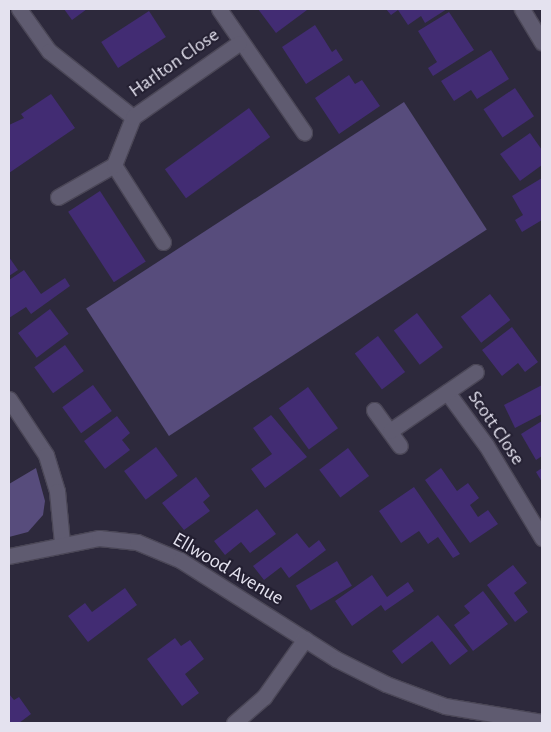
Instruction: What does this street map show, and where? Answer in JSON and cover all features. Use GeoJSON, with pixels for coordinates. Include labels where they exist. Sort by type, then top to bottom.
{"type":"FeatureCollection","features":[{"type":"Feature","properties":{"kind":"street","name":"Harlton Close"},"geometry":{"type":"LineString","coordinates":[[19,9],[49,50],[132,117]]}},
{"type":"Feature","properties":{"kind":"street","name":"Harlton Close"},"geometry":{"type":"LineString","coordinates":[[219,9],[239,43],[304,132]]}},
{"type":"Feature","properties":{"kind":"street"},"geometry":{"type":"LineString","coordinates":[[522,9],[542,42]]}},
{"type":"Feature","properties":{"kind":"street","name":"Harlton Close"},"geometry":{"type":"LineString","coordinates":[[114,165],[132,117],[239,43]]}},
{"type":"Feature","properties":{"kind":"street"},"geometry":{"type":"LineString","coordinates":[[58,197],[114,165],[162,242]]}},
{"type":"Feature","properties":{"kind":"street","name":"Scott Close"},"geometry":{"type":"LineString","coordinates":[[390,431],[476,372]]}},
{"type":"Feature","properties":{"kind":"street","name":"Scott Close"},"geometry":{"type":"LineString","coordinates":[[447,392],[486,445],[542,538]]}},
{"type":"Feature","properties":{"kind":"street"},"geometry":{"type":"LineString","coordinates":[[9,399],[46,455],[57,491],[62,543]]}},
{"type":"Feature","properties":{"kind":"street"},"geometry":{"type":"LineString","coordinates":[[374,410],[400,446]]}},
{"type":"Feature","properties":{"kind":"street","name":"Ellwood Avenue"},"geometry":{"type":"LineString","coordinates":[[9,556],[62,543],[99,538],[137,542],[180,560],[305,639],[386,684],[445,706],[542,722]]}},
{"type":"Feature","properties":{"kind":"street"},"geometry":{"type":"LineString","coordinates":[[234,723],[264,697],[305,639]]}},
{"type":"Feature","properties":{"kind":"shaded area"},"geometry":{"type":"Polygon","coordinates":[[[404,102],[487,229],[169,436],[86,308],[404,102]]]}},
{"type":"Feature","properties":{"kind":"shaded area"},"geometry":{"type":"Polygon","coordinates":[[[36,468],[45,501],[43,515],[28,532],[9,537],[9,484],[36,468]]]}},
{"type":"Feature","properties":{"kind":"building"},"geometry":{"type":"Polygon","coordinates":[[[64,9],[87,9],[72,20],[64,9]]]}},
{"type":"Feature","properties":{"kind":"building"},"geometry":{"type":"Polygon","coordinates":[[[258,9],[306,9],[307,10],[276,33],[258,9]]]}},
{"type":"Feature","properties":{"kind":"building"},"geometry":{"type":"Polygon","coordinates":[[[386,9],[447,9],[425,23],[421,16],[408,25],[398,10],[391,15],[386,9]]]}},
{"type":"Feature","properties":{"kind":"building"},"geometry":{"type":"Polygon","coordinates":[[[149,11],[166,37],[118,68],[101,42],[149,11]]]}},
{"type":"Feature","properties":{"kind":"building"},"geometry":{"type":"Polygon","coordinates":[[[449,12],[474,50],[433,76],[428,68],[437,62],[418,31],[449,12]]]}},
{"type":"Feature","properties":{"kind":"building"},"geometry":{"type":"Polygon","coordinates":[[[315,25],[332,52],[336,49],[343,60],[306,84],[282,47],[315,25]]]}},
{"type":"Feature","properties":{"kind":"building"},"geometry":{"type":"Polygon","coordinates":[[[491,50],[509,79],[477,99],[471,90],[454,101],[441,81],[491,50]]]}},
{"type":"Feature","properties":{"kind":"building"},"geometry":{"type":"Polygon","coordinates":[[[349,75],[355,84],[362,80],[380,106],[339,134],[315,98],[349,75]]]}},
{"type":"Feature","properties":{"kind":"building"},"geometry":{"type":"Polygon","coordinates":[[[515,88],[534,116],[503,137],[483,109],[515,88]]]}},
{"type":"Feature","properties":{"kind":"building"},"geometry":{"type":"Polygon","coordinates":[[[51,94],[75,128],[9,173],[9,125],[24,118],[21,114],[51,94]]]}},
{"type":"Feature","properties":{"kind":"building"},"geometry":{"type":"Polygon","coordinates":[[[249,108],[270,137],[186,198],[165,169],[249,108]]]}},
{"type":"Feature","properties":{"kind":"building"},"geometry":{"type":"Polygon","coordinates":[[[530,133],[542,150],[542,165],[520,181],[500,154],[530,133]]]}},
{"type":"Feature","properties":{"kind":"building"},"geometry":{"type":"Polygon","coordinates":[[[542,178],[542,220],[522,232],[515,220],[523,215],[512,196],[542,178]]]}},
{"type":"Feature","properties":{"kind":"building"},"geometry":{"type":"Polygon","coordinates":[[[100,191],[146,261],[114,282],[68,212],[100,191]]]}},
{"type":"Feature","properties":{"kind":"building"},"geometry":{"type":"Polygon","coordinates":[[[9,257],[18,270],[9,276],[9,257]]]}},
{"type":"Feature","properties":{"kind":"building"},"geometry":{"type":"Polygon","coordinates":[[[24,270],[41,294],[65,278],[70,286],[31,314],[26,307],[9,318],[9,280],[24,270]]]}},
{"type":"Feature","properties":{"kind":"building"},"geometry":{"type":"Polygon","coordinates":[[[490,294],[510,320],[481,343],[461,317],[490,294]]]}},
{"type":"Feature","properties":{"kind":"building"},"geometry":{"type":"Polygon","coordinates":[[[50,309],[69,334],[37,358],[18,333],[50,309]]]}},
{"type":"Feature","properties":{"kind":"building"},"geometry":{"type":"Polygon","coordinates":[[[417,313],[443,347],[420,365],[394,330],[417,313]]]}},
{"type":"Feature","properties":{"kind":"building"},"geometry":{"type":"Polygon","coordinates":[[[512,327],[538,362],[525,372],[518,363],[502,376],[482,350],[512,327]]]}},
{"type":"Feature","properties":{"kind":"building"},"geometry":{"type":"Polygon","coordinates":[[[378,336],[405,372],[382,389],[355,353],[378,336]]]}},
{"type":"Feature","properties":{"kind":"building"},"geometry":{"type":"Polygon","coordinates":[[[65,345],[84,371],[53,393],[34,367],[65,345]]]}},
{"type":"Feature","properties":{"kind":"building"},"geometry":{"type":"Polygon","coordinates":[[[93,385],[112,411],[81,433],[62,407],[93,385]]]}},
{"type":"Feature","properties":{"kind":"building"},"geometry":{"type":"Polygon","coordinates":[[[542,385],[542,414],[515,428],[504,405],[542,385]]]}},
{"type":"Feature","properties":{"kind":"building"},"geometry":{"type":"Polygon","coordinates":[[[308,387],[338,428],[309,449],[279,408],[308,387]]]}},
{"type":"Feature","properties":{"kind":"building"},"geometry":{"type":"Polygon","coordinates":[[[271,415],[307,457],[265,488],[251,469],[272,454],[253,428],[271,415]]]}},
{"type":"Feature","properties":{"kind":"building"},"geometry":{"type":"Polygon","coordinates":[[[117,416],[130,433],[122,440],[130,450],[105,469],[84,441],[117,416]]]}},
{"type":"Feature","properties":{"kind":"building"},"geometry":{"type":"Polygon","coordinates":[[[542,421],[542,456],[536,460],[521,434],[542,421]]]}},
{"type":"Feature","properties":{"kind":"building"},"geometry":{"type":"Polygon","coordinates":[[[156,447],[178,476],[146,500],[124,471],[156,447]]]}},
{"type":"Feature","properties":{"kind":"building"},"geometry":{"type":"Polygon","coordinates":[[[348,448],[369,476],[340,498],[319,470],[348,448]]]}},
{"type":"Feature","properties":{"kind":"building"},"geometry":{"type":"Polygon","coordinates":[[[441,468],[457,491],[468,483],[479,498],[470,505],[478,517],[488,510],[498,524],[470,543],[425,480],[441,468]]]}},
{"type":"Feature","properties":{"kind":"building"},"geometry":{"type":"Polygon","coordinates":[[[542,468],[542,482],[536,472],[542,468]]]}},
{"type":"Feature","properties":{"kind":"building"},"geometry":{"type":"Polygon","coordinates":[[[196,477],[210,496],[203,502],[210,511],[184,530],[162,503],[196,477]]]}},
{"type":"Feature","properties":{"kind":"building"},"geometry":{"type":"Polygon","coordinates":[[[414,487],[460,554],[453,558],[438,537],[428,544],[419,531],[401,543],[379,511],[414,487]]]}},
{"type":"Feature","properties":{"kind":"building"},"geometry":{"type":"Polygon","coordinates":[[[257,509],[276,534],[250,553],[241,542],[225,555],[214,541],[257,509]]]}},
{"type":"Feature","properties":{"kind":"building"},"geometry":{"type":"Polygon","coordinates":[[[297,533],[309,548],[319,540],[326,550],[289,578],[281,567],[264,580],[253,566],[297,533]]]}},
{"type":"Feature","properties":{"kind":"building"},"geometry":{"type":"Polygon","coordinates":[[[337,561],[352,586],[311,611],[296,586],[337,561]]]}},
{"type":"Feature","properties":{"kind":"building"},"geometry":{"type":"Polygon","coordinates":[[[513,565],[527,583],[514,593],[528,612],[515,622],[487,585],[513,565]]]}},
{"type":"Feature","properties":{"kind":"building"},"geometry":{"type":"Polygon","coordinates":[[[372,575],[387,597],[408,582],[414,591],[385,611],[381,605],[352,626],[335,601],[372,575]]]}},
{"type":"Feature","properties":{"kind":"building"},"geometry":{"type":"Polygon","coordinates":[[[125,588],[137,605],[88,642],[68,616],[85,603],[92,612],[125,588]]]}},
{"type":"Feature","properties":{"kind":"building"},"geometry":{"type":"Polygon","coordinates":[[[483,591],[508,624],[473,651],[454,625],[470,613],[464,606],[483,591]]]}},
{"type":"Feature","properties":{"kind":"building"},"geometry":{"type":"Polygon","coordinates":[[[438,615],[468,651],[450,665],[432,641],[402,664],[392,651],[438,615]]]}},
{"type":"Feature","properties":{"kind":"building"},"geometry":{"type":"Polygon","coordinates":[[[175,638],[181,646],[190,640],[204,659],[185,674],[199,693],[182,706],[147,659],[175,638]]]}},
{"type":"Feature","properties":{"kind":"building"},"geometry":{"type":"Polygon","coordinates":[[[9,694],[14,700],[19,697],[31,714],[19,723],[9,723],[9,694]]]}}]}
